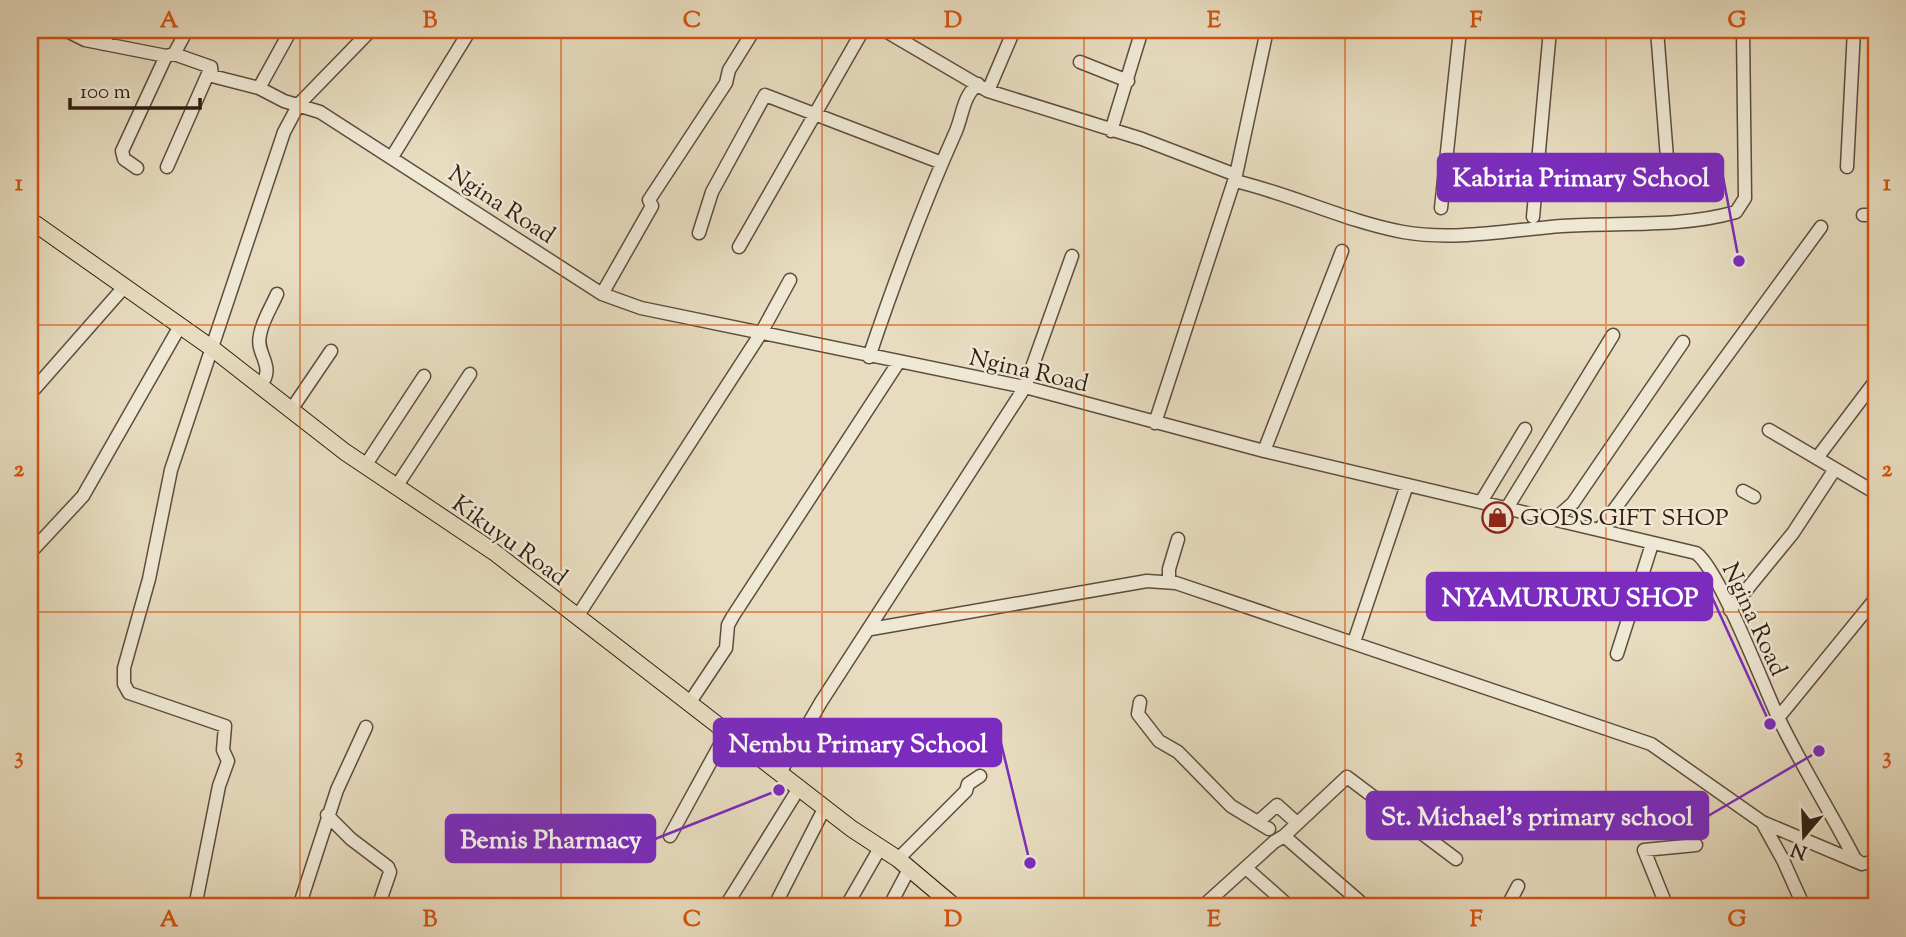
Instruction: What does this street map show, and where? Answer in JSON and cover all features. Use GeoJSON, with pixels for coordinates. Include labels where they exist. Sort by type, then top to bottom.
{"type":"FeatureCollection","features":[{"type":"Feature","properties":{"kind":"main road","name":"Kikuyu Road"},"geometry":{"type":"LineString","coordinates":[[30,220],[213,349],[365,466],[494,552],[955,907]]}},
{"type":"Feature","properties":{"kind":"street","name":"Ngina Road"},"geometry":{"type":"LineString","coordinates":[[65,30],[104,44],[170,55],[211,67],[212,76],[259,88],[284,101],[320,112],[602,294],[641,308],[1025,387],[1264,451],[1696,553],[1702,558],[1730,610],[1778,718],[1855,859],[1862,864]]}},
{"type":"Feature","properties":{"kind":"street"},"geometry":{"type":"LineString","coordinates":[[104,44],[109,30]]}},
{"type":"Feature","properties":{"kind":"street"},"geometry":{"type":"LineString","coordinates":[[136,168],[124,159],[122,151],[170,55],[187,30]]}},
{"type":"Feature","properties":{"kind":"street"},"geometry":{"type":"LineString","coordinates":[[259,88],[291,30]]}},
{"type":"Feature","properties":{"kind":"street"},"geometry":{"type":"LineString","coordinates":[[195,907],[219,786],[228,761],[223,750],[225,726],[129,693],[124,684],[124,668],[149,579],[172,470],[197,385],[213,349],[278,148],[299,104],[371,30]]}},
{"type":"Feature","properties":{"kind":"street"},"geometry":{"type":"LineString","coordinates":[[393,157],[470,30]]}},
{"type":"Feature","properties":{"kind":"street"},"geometry":{"type":"LineString","coordinates":[[602,294],[652,206],[649,200],[726,83],[729,70],[754,30]]}},
{"type":"Feature","properties":{"kind":"street"},"geometry":{"type":"LineString","coordinates":[[739,247],[863,30]]}},
{"type":"Feature","properties":{"kind":"street"},"geometry":{"type":"LineString","coordinates":[[884,30],[898,33],[983,88],[1142,139],[1236,178],[1372,224],[1425,235],[1559,226],[1655,224],[1736,212],[1745,198],[1743,30]]}},
{"type":"Feature","properties":{"kind":"street"},"geometry":{"type":"LineString","coordinates":[[869,357],[921,211],[958,125],[967,93],[983,88],[1014,30]]}},
{"type":"Feature","properties":{"kind":"street"},"geometry":{"type":"LineString","coordinates":[[1111,131],[1142,30]]}},
{"type":"Feature","properties":{"kind":"street"},"geometry":{"type":"LineString","coordinates":[[1154,423],[1236,178],[1267,30]]}},
{"type":"Feature","properties":{"kind":"street"},"geometry":{"type":"LineString","coordinates":[[1441,208],[1460,30]]}},
{"type":"Feature","properties":{"kind":"street"},"geometry":{"type":"LineString","coordinates":[[1533,217],[1550,30]]}},
{"type":"Feature","properties":{"kind":"street"},"geometry":{"type":"LineString","coordinates":[[1657,30],[1668,172]]}},
{"type":"Feature","properties":{"kind":"street"},"geometry":{"type":"LineString","coordinates":[[1847,167],[1854,30]]}},
{"type":"Feature","properties":{"kind":"street"},"geometry":{"type":"LineString","coordinates":[[1080,62],[1128,80]]}},
{"type":"Feature","properties":{"kind":"street"},"geometry":{"type":"LineString","coordinates":[[167,167],[211,67]]}},
{"type":"Feature","properties":{"kind":"street"},"geometry":{"type":"LineString","coordinates":[[699,233],[712,192],[765,95],[942,163]]}},
{"type":"Feature","properties":{"kind":"street"},"geometry":{"type":"LineString","coordinates":[[1600,529],[1821,227]]}},
{"type":"Feature","properties":{"kind":"street"},"geometry":{"type":"LineString","coordinates":[[1264,451],[1342,251]]}},
{"type":"Feature","properties":{"kind":"street"},"geometry":{"type":"LineString","coordinates":[[781,771],[821,702],[871,629],[1025,387],[1072,256]]}},
{"type":"Feature","properties":{"kind":"street"},"geometry":{"type":"LineString","coordinates":[[577,617],[761,333],[790,280]]}},
{"type":"Feature","properties":{"kind":"street"},"geometry":{"type":"LineString","coordinates":[[30,394],[125,286]]}},
{"type":"Feature","properties":{"kind":"street"},"geometry":{"type":"LineString","coordinates":[[260,386],[267,379],[269,368],[260,334],[277,294]]}},
{"type":"Feature","properties":{"kind":"street"},"geometry":{"type":"LineString","coordinates":[[30,552],[83,496],[180,326]]}},
{"type":"Feature","properties":{"kind":"street"},"geometry":{"type":"LineString","coordinates":[[1507,508],[1613,335]]}},
{"type":"Feature","properties":{"kind":"street"},"geometry":{"type":"LineString","coordinates":[[1555,519],[1573,503],[1683,342]]}},
{"type":"Feature","properties":{"kind":"street"},"geometry":{"type":"LineString","coordinates":[[291,410],[331,351]]}},
{"type":"Feature","properties":{"kind":"street"},"geometry":{"type":"LineString","coordinates":[[690,702],[726,649],[728,625],[733,616],[898,363]]}},
{"type":"Feature","properties":{"kind":"street"},"geometry":{"type":"LineString","coordinates":[[396,487],[470,374]]}},
{"type":"Feature","properties":{"kind":"street"},"geometry":{"type":"LineString","coordinates":[[365,466],[424,376]]}},
{"type":"Feature","properties":{"kind":"street"},"geometry":{"type":"LineString","coordinates":[[1817,458],[1876,380]]}},
{"type":"Feature","properties":{"kind":"street"},"geometry":{"type":"LineString","coordinates":[[1481,502],[1525,429]]}},
{"type":"Feature","properties":{"kind":"street"},"geometry":{"type":"LineString","coordinates":[[1769,430],[1875,489]]}},
{"type":"Feature","properties":{"kind":"street"},"geometry":{"type":"LineString","coordinates":[[1730,610],[1793,533],[1835,469]]}},
{"type":"Feature","properties":{"kind":"street"},"geometry":{"type":"LineString","coordinates":[[1354,642],[1407,485]]}},
{"type":"Feature","properties":{"kind":"street"},"geometry":{"type":"LineString","coordinates":[[1170,582],[1169,569],[1178,539]]}},
{"type":"Feature","properties":{"kind":"street"},"geometry":{"type":"LineString","coordinates":[[1617,654],[1652,544]]}},
{"type":"Feature","properties":{"kind":"street"},"geometry":{"type":"LineString","coordinates":[[871,629],[1147,581],[1170,582],[1651,744],[1762,822],[1862,864],[1876,862]]}},
{"type":"Feature","properties":{"kind":"street"},"geometry":{"type":"LineString","coordinates":[[1778,718],[1876,598]]}},
{"type":"Feature","properties":{"kind":"street"},"geometry":{"type":"LineString","coordinates":[[1140,702],[1138,714],[1159,741],[1178,752],[1231,806],[1264,825],[1275,804],[1297,823]]}},
{"type":"Feature","properties":{"kind":"street"},"geometry":{"type":"LineString","coordinates":[[299,907],[327,815],[366,727]]}},
{"type":"Feature","properties":{"kind":"street"},"geometry":{"type":"LineString","coordinates":[[670,836],[727,732]]}},
{"type":"Feature","properties":{"kind":"street"},"geometry":{"type":"LineString","coordinates":[[889,907],[903,865],[966,791],[968,784],[980,776]]}},
{"type":"Feature","properties":{"kind":"street"},"geometry":{"type":"LineString","coordinates":[[1202,907],[1347,777],[1456,859]]}},
{"type":"Feature","properties":{"kind":"street"},"geometry":{"type":"LineString","coordinates":[[725,907],[799,788]]}},
{"type":"Feature","properties":{"kind":"street"},"geometry":{"type":"LineString","coordinates":[[774,907],[825,807]]}},
{"type":"Feature","properties":{"kind":"street"},"geometry":{"type":"LineString","coordinates":[[327,815],[351,839],[388,867],[390,872],[378,907]]}},
{"type":"Feature","properties":{"kind":"street"},"geometry":{"type":"LineString","coordinates":[[1762,822],[1804,907]]}},
{"type":"Feature","properties":{"kind":"street"},"geometry":{"type":"LineString","coordinates":[[1284,836],[1366,907]]}},
{"type":"Feature","properties":{"kind":"street"},"geometry":{"type":"LineString","coordinates":[[1667,907],[1644,850],[1696,845]]}},
{"type":"Feature","properties":{"kind":"street"},"geometry":{"type":"LineString","coordinates":[[849,902],[880,848]]}},
{"type":"Feature","properties":{"kind":"street"},"geometry":{"type":"LineString","coordinates":[[1247,869],[1290,907]]}},
{"type":"Feature","properties":{"kind":"street"},"geometry":{"type":"LineString","coordinates":[[1507,907],[1518,886]]}},
{"type":"Feature","properties":{"kind":"place","name":"Kabiria Primary School"},"geometry":{"type":"Point","coordinates":[1739,261]}},
{"type":"Feature","properties":{"kind":"place","name":"GODS GIFT SHOP"},"geometry":{"type":"Point","coordinates":[1497,517]}},
{"type":"Feature","properties":{"kind":"place","name":"NYAMURURU SHOP"},"geometry":{"type":"Point","coordinates":[1770,724]}},
{"type":"Feature","properties":{"kind":"place","name":"St. Michael's primary school"},"geometry":{"type":"Point","coordinates":[1819,751]}},
{"type":"Feature","properties":{"kind":"place","name":"Bemis Pharmacy"},"geometry":{"type":"Point","coordinates":[779,790]}},
{"type":"Feature","properties":{"kind":"place","name":"Nembu Primary School"},"geometry":{"type":"Point","coordinates":[1030,863]}}]}
